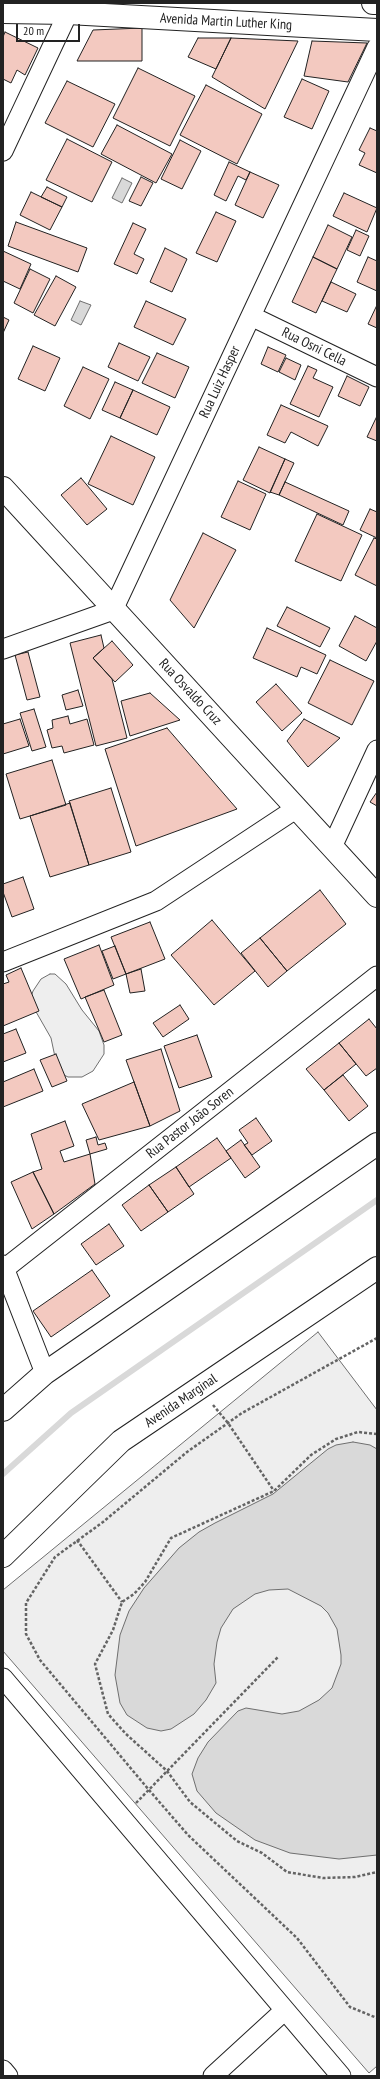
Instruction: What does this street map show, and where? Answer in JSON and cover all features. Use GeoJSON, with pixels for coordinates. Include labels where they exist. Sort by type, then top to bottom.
{"type":"FeatureCollection","features":[{"type":"Feature","properties":{"kind":"main road","name":"Avenida Martin Luther King"},"geometry":{"type":"LineString","coordinates":[[3,12],[69,8],[377,30]]}},
{"type":"Feature","properties":{"kind":"main road","name":"Rua Osvaldo Cruz"},"geometry":{"type":"LineString","coordinates":[[3,488],[113,610],[377,896]]}},
{"type":"Feature","properties":{"kind":"main road"},"geometry":{"type":"LineString","coordinates":[[3,1410],[44,1374],[377,1144]]}},
{"type":"Feature","properties":{"kind":"main road","name":"Avenida Marginal"},"geometry":{"type":"LineString","coordinates":[[3,1556],[121,1441],[377,1268]]}},
{"type":"Feature","properties":{"kind":"street"},"geometry":{"type":"LineString","coordinates":[[3,151],[69,8]]}},
{"type":"Feature","properties":{"kind":"street","name":"Rua Luiz Hasper"},"geometry":{"type":"LineString","coordinates":[[113,610],[377,47]]}},
{"type":"Feature","properties":{"kind":"street","name":"Rua Osni Cella"},"geometry":{"type":"LineString","coordinates":[[251,316],[377,377]]}},
{"type":"Feature","properties":{"kind":"street"},"geometry":{"type":"LineString","coordinates":[[3,649],[113,610]]}},
{"type":"Feature","properties":{"kind":"street"},"geometry":{"type":"LineString","coordinates":[[332,847],[377,750]]}},
{"type":"Feature","properties":{"kind":"street"},"geometry":{"type":"LineString","coordinates":[[3,962],[156,901],[297,808]]}},
{"type":"Feature","properties":{"kind":"street","name":"Rua Pastor João Soren"},"geometry":{"type":"LineString","coordinates":[[3,1268],[377,976]]}},
{"type":"Feature","properties":{"kind":"street"},"geometry":{"type":"LineString","coordinates":[[3,1268],[44,1374]]}},
{"type":"Feature","properties":{"kind":"street"},"geometry":{"type":"LineString","coordinates":[[3,1678],[341,2076]]}},
{"type":"Feature","properties":{"kind":"street"},"geometry":{"type":"LineString","coordinates":[[213,2076],[285,2010]]}},
{"type":"Feature","properties":{"kind":"street"},"geometry":{"type":"LineString","coordinates":[[3,2070],[8,2076]]}},
{"type":"Feature","properties":{"kind":"path"},"geometry":{"type":"LineString","coordinates":[[377,1338],[242,1413],[187,1452],[103,1522],[55,1557],[26,1603],[26,1634],[40,1660],[149,1790],[188,1835],[297,1938],[350,2007],[377,2018]]}},
{"type":"Feature","properties":{"kind":"path"},"geometry":{"type":"LineString","coordinates":[[200,1388],[228,1423],[274,1491]]}},
{"type":"Feature","properties":{"kind":"path"},"geometry":{"type":"LineString","coordinates":[[377,1434],[358,1432],[336,1438],[311,1455],[274,1491],[171,1538],[145,1582],[134,1594],[122,1602],[113,1630],[95,1664],[108,1714],[126,1734],[167,1771],[190,1802],[237,1841],[262,1853],[287,1872],[323,1878],[355,1877],[377,1872]]}},
{"type":"Feature","properties":{"kind":"path"},"geometry":{"type":"LineString","coordinates":[[77,1540],[122,1602]]}},
{"type":"Feature","properties":{"kind":"path"},"geometry":{"type":"LineString","coordinates":[[121,1818],[278,1658]]}},
{"type":"Feature","properties":{"kind":"shaded area"},"geometry":{"type":"Polygon","coordinates":[[[122,178],[132,183],[122,203],[112,198],[122,178]]]}},
{"type":"Feature","properties":{"kind":"shaded area"},"geometry":{"type":"Polygon","coordinates":[[[80,301],[91,305],[81,325],[71,320],[80,301]]]}},
{"type":"Feature","properties":{"kind":"shaded area"},"geometry":{"type":"Polygon","coordinates":[[[50,974],[55,974],[66,984],[82,1010],[99,1031],[104,1045],[104,1054],[93,1071],[82,1077],[68,1077],[62,1074],[55,1057],[51,1038],[35,1010],[31,997],[33,991],[41,979],[50,974]]]}},
{"type":"Feature","properties":{"kind":"shaded area"},"geometry":{"type":"Polygon","coordinates":[[[318,1332],[377,1410],[377,2066],[369,2073],[3,1651],[3,1590],[318,1332]]]}},
{"type":"Feature","properties":{"kind":"shaded area"},"geometry":{"type":"Polygon","coordinates":[[[353,1442],[370,1445],[377,1449],[377,1855],[339,1859],[290,1853],[255,1840],[216,1813],[197,1791],[192,1774],[198,1758],[208,1742],[238,1711],[246,1708],[282,1714],[299,1711],[319,1700],[332,1688],[341,1664],[341,1655],[337,1629],[328,1613],[321,1606],[288,1589],[269,1590],[255,1594],[233,1609],[221,1628],[217,1642],[214,1664],[216,1683],[206,1700],[194,1714],[171,1729],[161,1731],[147,1728],[127,1715],[120,1703],[115,1675],[120,1635],[129,1611],[144,1588],[179,1548],[199,1532],[273,1494],[328,1449],[336,1445],[353,1442]]]}},
{"type":"Feature","properties":{"kind":"building"},"geometry":{"type":"Polygon","coordinates":[[[142,28],[142,61],[77,61],[93,30],[142,28]]]}},
{"type":"Feature","properties":{"kind":"building"},"geometry":{"type":"Polygon","coordinates":[[[5,32],[38,48],[25,75],[17,70],[11,83],[3,79],[3,37],[5,32]]]}},
{"type":"Feature","properties":{"kind":"building"},"geometry":{"type":"Polygon","coordinates":[[[198,38],[231,38],[216,69],[188,57],[198,38]]]}},
{"type":"Feature","properties":{"kind":"building"},"geometry":{"type":"Polygon","coordinates":[[[231,38],[298,41],[265,109],[212,77],[231,38]]]}},
{"type":"Feature","properties":{"kind":"building"},"geometry":{"type":"Polygon","coordinates":[[[312,41],[367,43],[348,82],[304,76],[312,41]]]}},
{"type":"Feature","properties":{"kind":"building"},"geometry":{"type":"Polygon","coordinates":[[[138,68],[195,96],[170,146],[113,118],[138,68]]]}},
{"type":"Feature","properties":{"kind":"building"},"geometry":{"type":"Polygon","coordinates":[[[302,79],[329,91],[312,129],[284,117],[302,79]]]}},
{"type":"Feature","properties":{"kind":"building"},"geometry":{"type":"Polygon","coordinates":[[[67,81],[115,104],[93,147],[45,123],[67,81]]]}},
{"type":"Feature","properties":{"kind":"building"},"geometry":{"type":"Polygon","coordinates":[[[206,85],[262,114],[237,164],[180,135],[206,85]]]}},
{"type":"Feature","properties":{"kind":"building"},"geometry":{"type":"Polygon","coordinates":[[[117,125],[172,154],[156,183],[101,154],[117,125]]]}},
{"type":"Feature","properties":{"kind":"building"},"geometry":{"type":"Polygon","coordinates":[[[370,128],[377,131],[377,173],[359,165],[365,153],[359,150],[370,128]]]}},
{"type":"Feature","properties":{"kind":"building"},"geometry":{"type":"Polygon","coordinates":[[[67,139],[112,162],[92,202],[46,180],[67,139]]]}},
{"type":"Feature","properties":{"kind":"building"},"geometry":{"type":"Polygon","coordinates":[[[180,140],[201,151],[182,189],[161,179],[180,140]]]}},
{"type":"Feature","properties":{"kind":"building"},"geometry":{"type":"Polygon","coordinates":[[[229,162],[250,172],[246,180],[238,176],[226,201],[214,195],[229,162]]]}},
{"type":"Feature","properties":{"kind":"building"},"geometry":{"type":"Polygon","coordinates":[[[250,172],[279,185],[263,218],[235,205],[250,172]]]}},
{"type":"Feature","properties":{"kind":"building"},"geometry":{"type":"Polygon","coordinates":[[[141,177],[153,183],[141,206],[129,201],[141,177]]]}},
{"type":"Feature","properties":{"kind":"building"},"geometry":{"type":"Polygon","coordinates":[[[47,187],[67,197],[62,207],[41,197],[47,187]]]}},
{"type":"Feature","properties":{"kind":"building"},"geometry":{"type":"Polygon","coordinates":[[[31,192],[62,207],[50,230],[20,215],[31,192]]]}},
{"type":"Feature","properties":{"kind":"building"},"geometry":{"type":"Polygon","coordinates":[[[344,193],[377,208],[367,232],[333,216],[344,193]]]}},
{"type":"Feature","properties":{"kind":"building"},"geometry":{"type":"Polygon","coordinates":[[[216,212],[236,221],[217,262],[196,253],[216,212]]]}},
{"type":"Feature","properties":{"kind":"building"},"geometry":{"type":"Polygon","coordinates":[[[16,222],[87,248],[78,272],[8,246],[16,222]]]}},
{"type":"Feature","properties":{"kind":"building"},"geometry":{"type":"Polygon","coordinates":[[[133,223],[146,229],[134,254],[144,259],[137,274],[114,264],[133,223]]]}},
{"type":"Feature","properties":{"kind":"building"},"geometry":{"type":"Polygon","coordinates":[[[328,225],[352,237],[337,269],[313,257],[328,225]]]}},
{"type":"Feature","properties":{"kind":"building"},"geometry":{"type":"Polygon","coordinates":[[[356,230],[369,236],[360,256],[347,250],[356,230]]]}},
{"type":"Feature","properties":{"kind":"building"},"geometry":{"type":"Polygon","coordinates":[[[165,248],[187,259],[172,292],[150,282],[165,248]]]}},
{"type":"Feature","properties":{"kind":"building"},"geometry":{"type":"Polygon","coordinates":[[[3,251],[31,264],[20,289],[3,281],[3,251]]]}},
{"type":"Feature","properties":{"kind":"building"},"geometry":{"type":"Polygon","coordinates":[[[313,257],[337,269],[316,313],[292,302],[313,257]]]}},
{"type":"Feature","properties":{"kind":"building"},"geometry":{"type":"Polygon","coordinates":[[[368,257],[377,261],[377,291],[357,282],[368,257]]]}},
{"type":"Feature","properties":{"kind":"building"},"geometry":{"type":"Polygon","coordinates":[[[30,269],[50,279],[33,313],[14,303],[30,269]]]}},
{"type":"Feature","properties":{"kind":"building"},"geometry":{"type":"Polygon","coordinates":[[[56,276],[76,287],[55,326],[34,315],[56,276]]]}},
{"type":"Feature","properties":{"kind":"building"},"geometry":{"type":"Polygon","coordinates":[[[331,282],[356,294],[347,312],[322,301],[331,282]]]}},
{"type":"Feature","properties":{"kind":"building"},"geometry":{"type":"Polygon","coordinates":[[[146,301],[186,319],[173,345],[134,327],[146,301]]]}},
{"type":"Feature","properties":{"kind":"building"},"geometry":{"type":"Polygon","coordinates":[[[377,305],[377,328],[368,324],[377,305]]]}},
{"type":"Feature","properties":{"kind":"building"},"geometry":{"type":"Polygon","coordinates":[[[3,317],[9,320],[3,333],[3,317]]]}},
{"type":"Feature","properties":{"kind":"building"},"geometry":{"type":"Polygon","coordinates":[[[119,343],[150,357],[138,381],[108,367],[119,343]]]}},
{"type":"Feature","properties":{"kind":"building"},"geometry":{"type":"Polygon","coordinates":[[[33,346],[60,358],[45,391],[18,379],[33,346]]]}},
{"type":"Feature","properties":{"kind":"building"},"geometry":{"type":"Polygon","coordinates":[[[268,347],[286,355],[278,372],[261,364],[268,347]]]}},
{"type":"Feature","properties":{"kind":"building"},"geometry":{"type":"Polygon","coordinates":[[[157,353],[189,367],[175,398],[142,383],[157,353]]]}},
{"type":"Feature","properties":{"kind":"building"},"geometry":{"type":"Polygon","coordinates":[[[286,358],[301,365],[295,380],[279,372],[286,358]]]}},
{"type":"Feature","properties":{"kind":"building"},"geometry":{"type":"Polygon","coordinates":[[[308,366],[317,370],[313,378],[333,387],[319,417],[290,404],[308,366]]]}},
{"type":"Feature","properties":{"kind":"building"},"geometry":{"type":"Polygon","coordinates":[[[83,367],[109,379],[90,419],[64,406],[83,367]]]}},
{"type":"Feature","properties":{"kind":"building"},"geometry":{"type":"Polygon","coordinates":[[[347,376],[369,387],[360,406],[338,396],[347,376]]]}},
{"type":"Feature","properties":{"kind":"building"},"geometry":{"type":"Polygon","coordinates":[[[115,382],[133,390],[120,418],[102,410],[115,382]]]}},
{"type":"Feature","properties":{"kind":"building"},"geometry":{"type":"Polygon","coordinates":[[[133,390],[170,407],[157,435],[120,418],[133,390]]]}},
{"type":"Feature","properties":{"kind":"building"},"geometry":{"type":"Polygon","coordinates":[[[281,405],[328,426],[318,446],[291,432],[285,443],[267,435],[281,405]]]}},
{"type":"Feature","properties":{"kind":"building"},"geometry":{"type":"Polygon","coordinates":[[[377,416],[377,441],[367,437],[377,416]]]}},
{"type":"Feature","properties":{"kind":"building"},"geometry":{"type":"Polygon","coordinates":[[[111,436],[155,457],[133,505],[88,484],[111,436]]]}},
{"type":"Feature","properties":{"kind":"building"},"geometry":{"type":"Polygon","coordinates":[[[259,447],[285,459],[270,493],[243,480],[259,447]]]}},
{"type":"Feature","properties":{"kind":"building"},"geometry":{"type":"Polygon","coordinates":[[[285,459],[294,463],[279,495],[270,492],[285,459]]]}},
{"type":"Feature","properties":{"kind":"building"},"geometry":{"type":"Polygon","coordinates":[[[81,478],[107,509],[87,525],[61,495],[81,478]]]}},
{"type":"Feature","properties":{"kind":"building"},"geometry":{"type":"Polygon","coordinates":[[[238,481],[266,494],[250,530],[221,517],[238,481]]]}},
{"type":"Feature","properties":{"kind":"building"},"geometry":{"type":"Polygon","coordinates":[[[285,482],[349,511],[343,525],[279,495],[285,482]]]}},
{"type":"Feature","properties":{"kind":"building"},"geometry":{"type":"Polygon","coordinates":[[[370,509],[377,512],[377,538],[360,530],[370,509]]]}},
{"type":"Feature","properties":{"kind":"building"},"geometry":{"type":"Polygon","coordinates":[[[317,514],[362,535],[341,581],[295,561],[317,514]]]}},
{"type":"Feature","properties":{"kind":"building"},"geometry":{"type":"Polygon","coordinates":[[[203,533],[236,550],[194,628],[170,600],[203,533]]]}},
{"type":"Feature","properties":{"kind":"building"},"geometry":{"type":"Polygon","coordinates":[[[374,538],[377,539],[377,586],[355,575],[374,538]]]}},
{"type":"Feature","properties":{"kind":"building"},"geometry":{"type":"Polygon","coordinates":[[[287,607],[330,628],[320,647],[277,626],[287,607]]]}},
{"type":"Feature","properties":{"kind":"building"},"geometry":{"type":"Polygon","coordinates":[[[355,616],[377,628],[377,641],[366,661],[339,646],[355,616]]]}},
{"type":"Feature","properties":{"kind":"building"},"geometry":{"type":"Polygon","coordinates":[[[267,628],[326,655],[317,674],[301,667],[297,677],[253,658],[267,628]]]}},
{"type":"Feature","properties":{"kind":"building"},"geometry":{"type":"Polygon","coordinates":[[[101,635],[104,648],[93,658],[112,679],[127,738],[96,746],[70,643],[101,635]]]}},
{"type":"Feature","properties":{"kind":"building"},"geometry":{"type":"Polygon","coordinates":[[[112,641],[133,665],[115,682],[93,658],[112,641]]]}},
{"type":"Feature","properties":{"kind":"building"},"geometry":{"type":"Polygon","coordinates":[[[28,652],[40,697],[27,700],[15,655],[28,652]]]}},
{"type":"Feature","properties":{"kind":"building"},"geometry":{"type":"Polygon","coordinates":[[[330,660],[374,681],[352,725],[308,703],[330,660]]]}},
{"type":"Feature","properties":{"kind":"building"},"geometry":{"type":"Polygon","coordinates":[[[276,684],[302,713],[282,731],[256,702],[276,684]]]}},
{"type":"Feature","properties":{"kind":"building"},"geometry":{"type":"Polygon","coordinates":[[[78,690],[83,706],[66,710],[62,695],[78,690]]]}},
{"type":"Feature","properties":{"kind":"building"},"geometry":{"type":"Polygon","coordinates":[[[150,693],[180,720],[130,736],[121,701],[150,693]]]}},
{"type":"Feature","properties":{"kind":"building"},"geometry":{"type":"Polygon","coordinates":[[[34,709],[46,747],[32,751],[20,713],[34,709]]]}},
{"type":"Feature","properties":{"kind":"building"},"geometry":{"type":"Polygon","coordinates":[[[68,716],[70,724],[87,719],[94,745],[64,753],[62,746],[52,748],[47,730],[53,728],[52,720],[68,716]]]}},
{"type":"Feature","properties":{"kind":"building"},"geometry":{"type":"Polygon","coordinates":[[[20,719],[29,746],[3,754],[3,724],[20,719]]]}},
{"type":"Feature","properties":{"kind":"building"},"geometry":{"type":"Polygon","coordinates":[[[304,719],[340,738],[308,767],[287,741],[304,719]]]}},
{"type":"Feature","properties":{"kind":"building"},"geometry":{"type":"Polygon","coordinates":[[[167,728],[237,809],[136,846],[105,749],[167,728]]]}},
{"type":"Feature","properties":{"kind":"building"},"geometry":{"type":"Polygon","coordinates":[[[52,760],[66,805],[20,819],[6,774],[52,760]]]}},
{"type":"Feature","properties":{"kind":"building"},"geometry":{"type":"Polygon","coordinates":[[[111,788],[131,852],[89,865],[69,801],[111,788]]]}},
{"type":"Feature","properties":{"kind":"building"},"geometry":{"type":"Polygon","coordinates":[[[377,792],[377,806],[370,802],[377,792]]]}},
{"type":"Feature","properties":{"kind":"building"},"geometry":{"type":"Polygon","coordinates":[[[70,803],[89,865],[50,877],[30,816],[70,803]]]}},
{"type":"Feature","properties":{"kind":"building"},"geometry":{"type":"Polygon","coordinates":[[[23,877],[34,909],[12,917],[3,892],[3,884],[23,877]]]}},
{"type":"Feature","properties":{"kind":"building"},"geometry":{"type":"Polygon","coordinates":[[[320,890],[346,924],[287,971],[260,938],[320,890]]]}},
{"type":"Feature","properties":{"kind":"building"},"geometry":{"type":"Polygon","coordinates":[[[212,920],[255,971],[214,1005],[171,955],[212,920]]]}},
{"type":"Feature","properties":{"kind":"building"},"geometry":{"type":"Polygon","coordinates":[[[150,922],[165,959],[126,974],[111,937],[150,922]]]}},
{"type":"Feature","properties":{"kind":"building"},"geometry":{"type":"Polygon","coordinates":[[[260,938],[287,971],[268,987],[241,953],[260,938]]]}},
{"type":"Feature","properties":{"kind":"building"},"geometry":{"type":"Polygon","coordinates":[[[99,945],[114,985],[81,999],[64,959],[99,945]]]}},
{"type":"Feature","properties":{"kind":"building"},"geometry":{"type":"Polygon","coordinates":[[[115,946],[126,974],[113,979],[102,951],[115,946]]]}},
{"type":"Feature","properties":{"kind":"building"},"geometry":{"type":"Polygon","coordinates":[[[21,968],[39,1011],[3,1026],[3,984],[9,982],[6,975],[21,968]]]}},
{"type":"Feature","properties":{"kind":"building"},"geometry":{"type":"Polygon","coordinates":[[[141,969],[145,991],[130,993],[126,974],[141,969]]]}},
{"type":"Feature","properties":{"kind":"building"},"geometry":{"type":"Polygon","coordinates":[[[104,990],[122,1035],[104,1042],[85,997],[104,990]]]}},
{"type":"Feature","properties":{"kind":"building"},"geometry":{"type":"Polygon","coordinates":[[[180,1005],[189,1019],[163,1037],[153,1023],[180,1005]]]}},
{"type":"Feature","properties":{"kind":"building"},"geometry":{"type":"Polygon","coordinates":[[[369,1019],[377,1029],[377,1068],[366,1076],[339,1043],[369,1019]]]}},
{"type":"Feature","properties":{"kind":"building"},"geometry":{"type":"Polygon","coordinates":[[[16,1029],[26,1053],[3,1062],[3,1034],[16,1029]]]}},
{"type":"Feature","properties":{"kind":"building"},"geometry":{"type":"Polygon","coordinates":[[[197,1035],[212,1077],[179,1088],[164,1046],[197,1035]]]}},
{"type":"Feature","properties":{"kind":"building"},"geometry":{"type":"Polygon","coordinates":[[[339,1043],[356,1064],[324,1090],[306,1069],[339,1043]]]}},
{"type":"Feature","properties":{"kind":"building"},"geometry":{"type":"Polygon","coordinates":[[[161,1049],[180,1111],[150,1126],[126,1060],[161,1049]]]}},
{"type":"Feature","properties":{"kind":"building"},"geometry":{"type":"Polygon","coordinates":[[[56,1054],[67,1081],[52,1087],[40,1060],[56,1054]]]}},
{"type":"Feature","properties":{"kind":"building"},"geometry":{"type":"Polygon","coordinates":[[[34,1069],[43,1091],[3,1107],[3,1082],[34,1069]]]}},
{"type":"Feature","properties":{"kind":"building"},"geometry":{"type":"Polygon","coordinates":[[[343,1075],[368,1106],[349,1121],[324,1090],[343,1075]]]}},
{"type":"Feature","properties":{"kind":"building"},"geometry":{"type":"Polygon","coordinates":[[[134,1082],[150,1126],[99,1140],[82,1104],[134,1082]]]}},
{"type":"Feature","properties":{"kind":"building"},"geometry":{"type":"Polygon","coordinates":[[[256,1118],[272,1141],[252,1155],[244,1145],[248,1143],[239,1130],[256,1118]]]}},
{"type":"Feature","properties":{"kind":"building"},"geometry":{"type":"Polygon","coordinates":[[[65,1121],[74,1146],[60,1151],[64,1162],[90,1154],[95,1184],[54,1214],[33,1172],[42,1169],[31,1134],[65,1121]]]}},
{"type":"Feature","properties":{"kind":"building"},"geometry":{"type":"Polygon","coordinates":[[[96,1137],[98,1145],[105,1143],[107,1149],[90,1154],[86,1140],[96,1137]]]}},
{"type":"Feature","properties":{"kind":"building"},"geometry":{"type":"Polygon","coordinates":[[[217,1138],[231,1158],[189,1187],[176,1167],[217,1138]]]}},
{"type":"Feature","properties":{"kind":"building"},"geometry":{"type":"Polygon","coordinates":[[[241,1140],[260,1167],[245,1178],[226,1151],[241,1140]]]}},
{"type":"Feature","properties":{"kind":"building"},"geometry":{"type":"Polygon","coordinates":[[[176,1167],[194,1194],[168,1212],[149,1185],[176,1167]]]}},
{"type":"Feature","properties":{"kind":"building"},"geometry":{"type":"Polygon","coordinates":[[[33,1172],[54,1214],[32,1229],[11,1182],[33,1172]]]}},
{"type":"Feature","properties":{"kind":"building"},"geometry":{"type":"Polygon","coordinates":[[[149,1185],[168,1212],[141,1231],[122,1205],[149,1185]]]}},
{"type":"Feature","properties":{"kind":"building"},"geometry":{"type":"Polygon","coordinates":[[[109,1224],[124,1246],[96,1265],[81,1244],[109,1224]]]}},
{"type":"Feature","properties":{"kind":"building"},"geometry":{"type":"Polygon","coordinates":[[[92,1270],[110,1296],[51,1337],[33,1311],[92,1270]]]}},
{"type":"Feature","properties":{"kind":"waterway"},"geometry":{"type":"LineString","coordinates":[[3,1474],[71,1413],[377,1200]]}}]}
